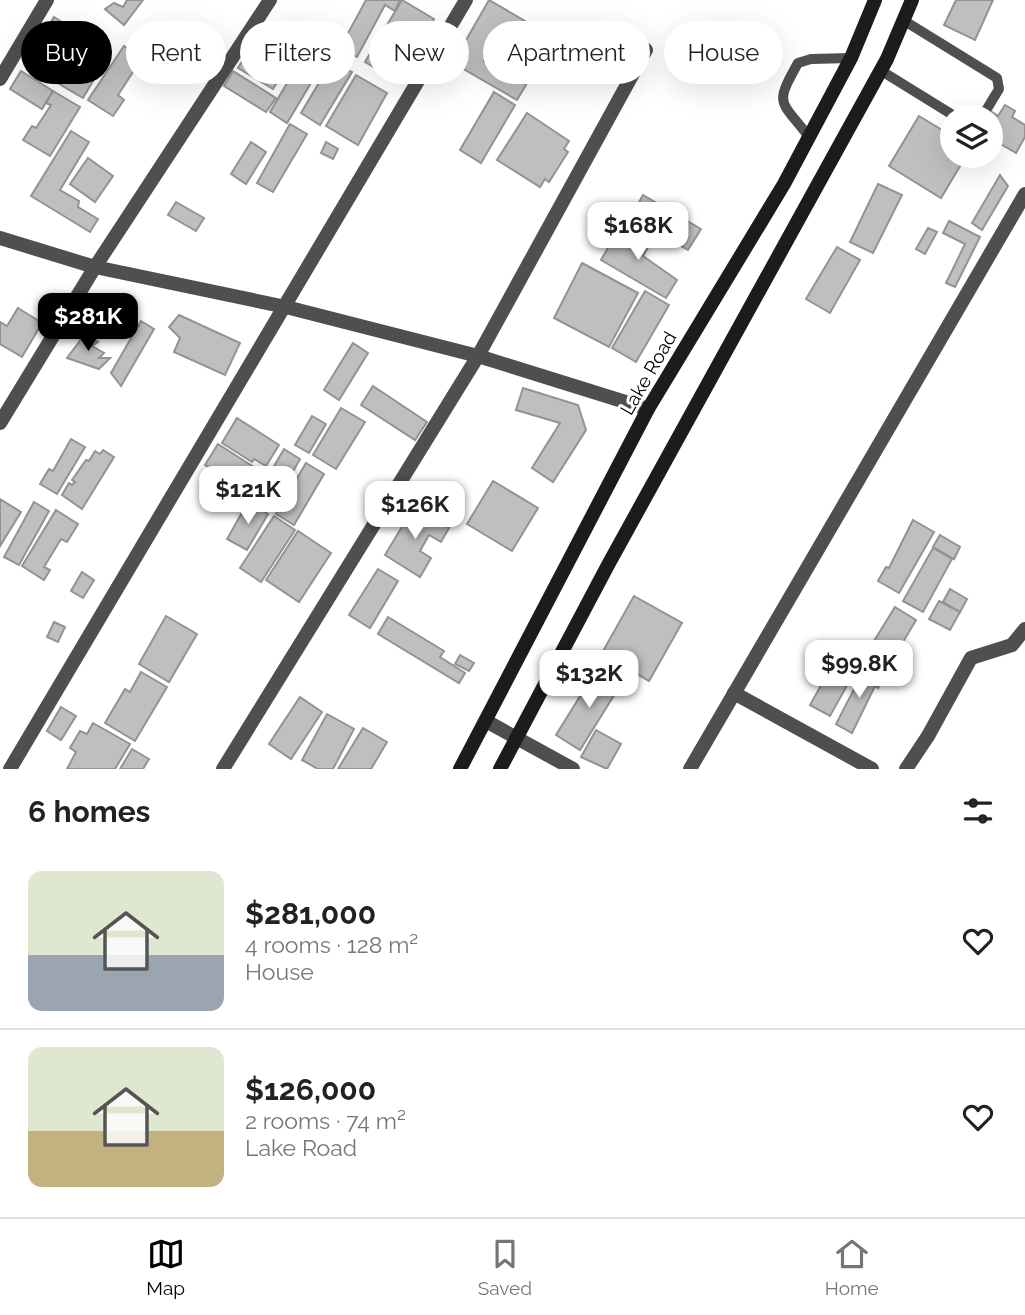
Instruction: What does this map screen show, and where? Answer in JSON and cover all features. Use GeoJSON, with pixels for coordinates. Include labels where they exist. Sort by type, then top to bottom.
{"type":"FeatureCollection","features":[{"type":"Feature","properties":{"kind":"main road","name":"Lake Road"},"geometry":{"type":"LineString","coordinates":[[460,769],[648,409],[784,184],[851,58],[874,0]]}},
{"type":"Feature","properties":{"kind":"main road"},"geometry":{"type":"LineString","coordinates":[[500,769],[608,565],[880,70],[912,0]]}},
{"type":"Feature","properties":{"kind":"street"},"geometry":{"type":"LineString","coordinates":[[0,79],[47,0]]}},
{"type":"Feature","properties":{"kind":"street"},"geometry":{"type":"LineString","coordinates":[[0,423],[95,267],[270,0]]}},
{"type":"Feature","properties":{"kind":"street"},"geometry":{"type":"LineString","coordinates":[[10,769],[466,0]]}},
{"type":"Feature","properties":{"kind":"street"},"geometry":{"type":"LineString","coordinates":[[223,769],[478,356],[627,84]]}},
{"type":"Feature","properties":{"kind":"street"},"geometry":{"type":"LineString","coordinates":[[690,769],[1025,194]]}},
{"type":"Feature","properties":{"kind":"street"},"geometry":{"type":"LineString","coordinates":[[0,238],[95,267],[286,307],[478,356],[648,409]]}},
{"type":"Feature","properties":{"kind":"street"},"geometry":{"type":"LineString","coordinates":[[906,769],[928,736],[971,658],[1012,645],[1025,629]]}},
{"type":"Feature","properties":{"kind":"street"},"geometry":{"type":"LineString","coordinates":[[734,694],[872,769]]}},
{"type":"Feature","properties":{"kind":"street"},"geometry":{"type":"LineString","coordinates":[[486,721],[573,769]]}},
{"type":"Feature","properties":{"kind":"lane"},"geometry":{"type":"LineString","coordinates":[[903,20],[997,78],[999,89],[989,105]]}},
{"type":"Feature","properties":{"kind":"lane"},"geometry":{"type":"LineString","coordinates":[[809,137],[782,102],[781,93],[798,63],[811,59],[851,58]]}},
{"type":"Feature","properties":{"kind":"lane"},"geometry":{"type":"LineString","coordinates":[[880,70],[940,107]]}},
{"type":"Feature","properties":{"kind":"building"},"geometry":{"type":"Polygon","coordinates":[[[127,0],[143,0],[124,25],[105,9],[114,3],[123,7],[127,0]]]}},
{"type":"Feature","properties":{"kind":"building"},"geometry":{"type":"Polygon","coordinates":[[[366,0],[400,0],[395,11],[385,5],[376,21],[369,21],[369,35],[357,57],[355,21],[366,0]]]}},
{"type":"Feature","properties":{"kind":"building"},"geometry":{"type":"Polygon","coordinates":[[[402,0],[434,19],[433,21],[389,21],[402,0]]]}},
{"type":"Feature","properties":{"kind":"building"},"geometry":{"type":"Polygon","coordinates":[[[489,0],[525,21],[483,21],[483,80],[469,72],[469,35],[489,0]]]}},
{"type":"Feature","properties":{"kind":"building"},"geometry":{"type":"Polygon","coordinates":[[[956,0],[993,0],[975,40],[944,25],[956,0]]]}},
{"type":"Feature","properties":{"kind":"building"},"geometry":{"type":"Polygon","coordinates":[[[124,46],[126,47],[126,83],[118,95],[124,100],[113,116],[88,100],[99,84],[112,84],[112,64],[124,46]]]}},
{"type":"Feature","properties":{"kind":"building"},"geometry":{"type":"Polygon","coordinates":[[[21,71],[21,84],[42,84],[53,91],[42,109],[10,89],[21,71]]]}},
{"type":"Feature","properties":{"kind":"building"},"geometry":{"type":"Polygon","coordinates":[[[233,71],[240,75],[240,84],[254,84],[276,98],[266,112],[224,86],[233,71]]]}},
{"type":"Feature","properties":{"kind":"building"},"geometry":{"type":"Polygon","coordinates":[[[355,77],[387,93],[358,145],[326,126],[351,84],[355,84],[355,77]]]}},
{"type":"Feature","properties":{"kind":"building"},"geometry":{"type":"Polygon","coordinates":[[[59,84],[91,84],[83,98],[59,84]]]}},
{"type":"Feature","properties":{"kind":"building"},"geometry":{"type":"Polygon","coordinates":[[[287,84],[310,84],[287,123],[270,112],[287,84]]]}},
{"type":"Feature","properties":{"kind":"building"},"geometry":{"type":"Polygon","coordinates":[[[318,84],[345,84],[320,125],[301,113],[318,84]]]}},
{"type":"Feature","properties":{"kind":"building"},"geometry":{"type":"Polygon","coordinates":[[[489,84],[526,85],[517,100],[489,84]]]}},
{"type":"Feature","properties":{"kind":"building"},"geometry":{"type":"Polygon","coordinates":[[[53,91],[80,107],[50,156],[23,140],[32,126],[36,128],[51,105],[46,103],[53,91]]]}},
{"type":"Feature","properties":{"kind":"building"},"geometry":{"type":"Polygon","coordinates":[[[494,92],[515,105],[481,163],[460,150],[494,92]]]}},
{"type":"Feature","properties":{"kind":"building"},"geometry":{"type":"Polygon","coordinates":[[[1005,105],[1015,111],[1012,117],[1025,125],[1025,137],[1016,153],[1003,146],[1005,105]]]}},
{"type":"Feature","properties":{"kind":"building"},"geometry":{"type":"Polygon","coordinates":[[[527,113],[569,141],[564,149],[568,152],[549,182],[545,179],[540,187],[497,160],[527,113]]]}},
{"type":"Feature","properties":{"kind":"building"},"geometry":{"type":"Polygon","coordinates":[[[919,116],[940,129],[940,168],[959,168],[941,198],[889,166],[919,116]]]}},
{"type":"Feature","properties":{"kind":"building"},"geometry":{"type":"Polygon","coordinates":[[[290,124],[307,134],[273,192],[257,183],[290,124]]]}},
{"type":"Feature","properties":{"kind":"building"},"geometry":{"type":"Polygon","coordinates":[[[71,131],[89,142],[60,190],[79,201],[78,207],[98,219],[90,232],[31,196],[71,131]]]}},
{"type":"Feature","properties":{"kind":"building"},"geometry":{"type":"Polygon","coordinates":[[[251,142],[266,152],[246,184],[231,174],[251,142]]]}},
{"type":"Feature","properties":{"kind":"building"},"geometry":{"type":"Polygon","coordinates":[[[326,142],[338,149],[333,159],[321,153],[326,142]]]}},
{"type":"Feature","properties":{"kind":"building"},"geometry":{"type":"Polygon","coordinates":[[[88,158],[113,176],[95,202],[70,184],[88,158]]]}},
{"type":"Feature","properties":{"kind":"building"},"geometry":{"type":"Polygon","coordinates":[[[1000,175],[1008,186],[982,230],[972,223],[1000,175]]]}},
{"type":"Feature","properties":{"kind":"building"},"geometry":{"type":"Polygon","coordinates":[[[878,184],[902,195],[873,253],[850,242],[878,184]]]}},
{"type":"Feature","properties":{"kind":"building"},"geometry":{"type":"Polygon","coordinates":[[[643,195],[701,229],[688,250],[631,217],[643,195]]]}},
{"type":"Feature","properties":{"kind":"building"},"geometry":{"type":"Polygon","coordinates":[[[176,202],[204,218],[196,231],[168,215],[176,202]]]}},
{"type":"Feature","properties":{"kind":"building"},"geometry":{"type":"Polygon","coordinates":[[[949,221],[980,237],[955,287],[946,283],[965,244],[943,233],[949,221]]]}},
{"type":"Feature","properties":{"kind":"building"},"geometry":{"type":"Polygon","coordinates":[[[631,224],[653,238],[643,256],[677,280],[666,298],[601,260],[613,239],[620,243],[631,224]]]}},
{"type":"Feature","properties":{"kind":"building"},"geometry":{"type":"Polygon","coordinates":[[[928,228],[937,232],[925,254],[916,249],[928,228]]]}},
{"type":"Feature","properties":{"kind":"building"},"geometry":{"type":"Polygon","coordinates":[[[837,247],[860,260],[830,313],[806,299],[837,247]]]}},
{"type":"Feature","properties":{"kind":"building"},"geometry":{"type":"Polygon","coordinates":[[[582,263],[638,293],[609,347],[554,318],[582,263]]]}},
{"type":"Feature","properties":{"kind":"building"},"geometry":{"type":"Polygon","coordinates":[[[645,291],[669,305],[636,362],[612,348],[645,291]]]}},
{"type":"Feature","properties":{"kind":"building"},"geometry":{"type":"Polygon","coordinates":[[[18,308],[42,323],[22,357],[0,344],[0,322],[7,326],[18,308]]]}},
{"type":"Feature","properties":{"kind":"building"},"geometry":{"type":"Polygon","coordinates":[[[179,315],[240,343],[225,375],[174,352],[180,338],[169,327],[179,315]]]}},
{"type":"Feature","properties":{"kind":"building"},"geometry":{"type":"Polygon","coordinates":[[[141,321],[154,329],[121,386],[111,373],[141,321]]]}},
{"type":"Feature","properties":{"kind":"building"},"geometry":{"type":"Polygon","coordinates":[[[86,333],[98,342],[92,346],[104,353],[99,358],[110,358],[99,369],[67,358],[86,333]]]}},
{"type":"Feature","properties":{"kind":"building"},"geometry":{"type":"Polygon","coordinates":[[[353,343],[368,353],[339,400],[324,390],[353,343]]]}},
{"type":"Feature","properties":{"kind":"building"},"geometry":{"type":"Polygon","coordinates":[[[373,386],[427,422],[415,440],[361,405],[373,386]]]}},
{"type":"Feature","properties":{"kind":"building"},"geometry":{"type":"Polygon","coordinates":[[[523,388],[578,405],[586,430],[553,482],[532,468],[560,423],[516,410],[523,388]]]}},
{"type":"Feature","properties":{"kind":"building"},"geometry":{"type":"Polygon","coordinates":[[[341,408],[365,422],[336,469],[313,455],[341,408]]]}},
{"type":"Feature","properties":{"kind":"building"},"geometry":{"type":"Polygon","coordinates":[[[312,416],[326,424],[309,453],[295,445],[312,416]]]}},
{"type":"Feature","properties":{"kind":"building"},"geometry":{"type":"Polygon","coordinates":[[[237,418],[279,445],[266,466],[254,459],[252,462],[222,443],[237,418]]]}},
{"type":"Feature","properties":{"kind":"building"},"geometry":{"type":"Polygon","coordinates":[[[71,439],[85,447],[57,494],[40,484],[49,469],[53,471],[71,439]]]}},
{"type":"Feature","properties":{"kind":"building"},"geometry":{"type":"Polygon","coordinates":[[[218,444],[260,471],[246,492],[205,465],[218,444]]]}},
{"type":"Feature","properties":{"kind":"building"},"geometry":{"type":"Polygon","coordinates":[[[284,449],[300,459],[272,509],[255,499],[284,449]]]}},
{"type":"Feature","properties":{"kind":"building"},"geometry":{"type":"Polygon","coordinates":[[[103,450],[114,457],[82,509],[62,495],[69,483],[72,485],[75,482],[72,480],[86,460],[89,461],[95,451],[100,454],[103,450]]]}},
{"type":"Feature","properties":{"kind":"building"},"geometry":{"type":"Polygon","coordinates":[[[306,463],[324,474],[294,525],[276,514],[306,463]]]}},
{"type":"Feature","properties":{"kind":"building"},"geometry":{"type":"Polygon","coordinates":[[[493,481],[538,508],[512,551],[467,524],[493,481]]]}},
{"type":"Feature","properties":{"kind":"building"},"geometry":{"type":"Polygon","coordinates":[[[0,499],[21,512],[0,546],[0,499]]]}},
{"type":"Feature","properties":{"kind":"building"},"geometry":{"type":"Polygon","coordinates":[[[34,502],[49,511],[19,565],[4,557],[34,502]]]}},
{"type":"Feature","properties":{"kind":"building"},"geometry":{"type":"Polygon","coordinates":[[[248,502],[268,514],[247,550],[227,539],[248,502]]]}},
{"type":"Feature","properties":{"kind":"building"},"geometry":{"type":"Polygon","coordinates":[[[414,507],[449,528],[441,542],[429,535],[420,551],[431,558],[420,577],[385,555],[414,507]]]}},
{"type":"Feature","properties":{"kind":"building"},"geometry":{"type":"Polygon","coordinates":[[[56,510],[78,524],[67,542],[61,539],[44,567],[50,570],[44,580],[22,566],[56,510]]]}},
{"type":"Feature","properties":{"kind":"building"},"geometry":{"type":"Polygon","coordinates":[[[274,516],[295,530],[261,582],[240,568],[274,516]]]}},
{"type":"Feature","properties":{"kind":"building"},"geometry":{"type":"Polygon","coordinates":[[[913,520],[934,532],[899,593],[878,581],[886,567],[889,568],[913,520]]]}},
{"type":"Feature","properties":{"kind":"building"},"geometry":{"type":"Polygon","coordinates":[[[298,531],[331,553],[299,602],[266,580],[298,531]]]}},
{"type":"Feature","properties":{"kind":"building"},"geometry":{"type":"Polygon","coordinates":[[[940,535],[960,547],[954,559],[933,547],[940,535]]]}},
{"type":"Feature","properties":{"kind":"building"},"geometry":{"type":"Polygon","coordinates":[[[933,548],[952,559],[923,612],[903,601],[933,548]]]}},
{"type":"Feature","properties":{"kind":"building"},"geometry":{"type":"Polygon","coordinates":[[[378,569],[398,581],[370,628],[349,615],[378,569]]]}},
{"type":"Feature","properties":{"kind":"building"},"geometry":{"type":"Polygon","coordinates":[[[82,572],[94,580],[83,598],[71,591],[82,572]]]}},
{"type":"Feature","properties":{"kind":"building"},"geometry":{"type":"Polygon","coordinates":[[[950,589],[967,599],[960,612],[943,602],[950,589]]]}},
{"type":"Feature","properties":{"kind":"building"},"geometry":{"type":"Polygon","coordinates":[[[634,596],[682,623],[649,681],[602,653],[634,596]]]}},
{"type":"Feature","properties":{"kind":"building"},"geometry":{"type":"Polygon","coordinates":[[[939,601],[960,612],[950,630],[929,619],[939,601]]]}},
{"type":"Feature","properties":{"kind":"building"},"geometry":{"type":"Polygon","coordinates":[[[895,607],[916,620],[893,659],[871,646],[895,607]]]}},
{"type":"Feature","properties":{"kind":"building"},"geometry":{"type":"Polygon","coordinates":[[[166,616],[197,634],[169,682],[139,664],[166,616]]]}},
{"type":"Feature","properties":{"kind":"building"},"geometry":{"type":"Polygon","coordinates":[[[388,617],[444,651],[440,657],[465,673],[459,683],[378,634],[388,617]]]}},
{"type":"Feature","properties":{"kind":"building"},"geometry":{"type":"Polygon","coordinates":[[[54,622],[65,627],[58,642],[47,637],[54,622]]]}},
{"type":"Feature","properties":{"kind":"building"},"geometry":{"type":"Polygon","coordinates":[[[839,653],[859,664],[830,716],[810,705],[839,653]]]}},
{"type":"Feature","properties":{"kind":"building"},"geometry":{"type":"Polygon","coordinates":[[[460,655],[474,663],[469,671],[455,664],[460,655]]]}},
{"type":"Feature","properties":{"kind":"building"},"geometry":{"type":"Polygon","coordinates":[[[865,668],[884,677],[878,688],[875,686],[852,733],[836,724],[865,668]]]}},
{"type":"Feature","properties":{"kind":"building"},"geometry":{"type":"Polygon","coordinates":[[[597,669],[621,684],[580,750],[556,735],[597,669]]]}},
{"type":"Feature","properties":{"kind":"building"},"geometry":{"type":"Polygon","coordinates":[[[141,672],[167,687],[135,741],[105,723],[125,689],[130,692],[141,672]]]}},
{"type":"Feature","properties":{"kind":"building"},"geometry":{"type":"Polygon","coordinates":[[[300,697],[322,712],[291,759],[269,744],[300,697]]]}},
{"type":"Feature","properties":{"kind":"building"},"geometry":{"type":"Polygon","coordinates":[[[61,707],[76,716],[61,740],[47,731],[61,707]]]}},
{"type":"Feature","properties":{"kind":"building"},"geometry":{"type":"Polygon","coordinates":[[[327,714],[354,729],[333,769],[318,769],[302,760],[327,714]]]}},
{"type":"Feature","properties":{"kind":"building"},"geometry":{"type":"Polygon","coordinates":[[[93,723],[130,744],[115,769],[67,769],[76,752],[70,748],[80,731],[87,734],[93,723]]]}},
{"type":"Feature","properties":{"kind":"building"},"geometry":{"type":"Polygon","coordinates":[[[363,728],[387,742],[371,769],[338,769],[363,728]]]}},
{"type":"Feature","properties":{"kind":"building"},"geometry":{"type":"Polygon","coordinates":[[[596,730],[621,744],[607,769],[581,757],[596,730]]]}},
{"type":"Feature","properties":{"kind":"building"},"geometry":{"type":"Polygon","coordinates":[[[132,749],[149,759],[143,769],[120,769],[132,749]]]}}]}
